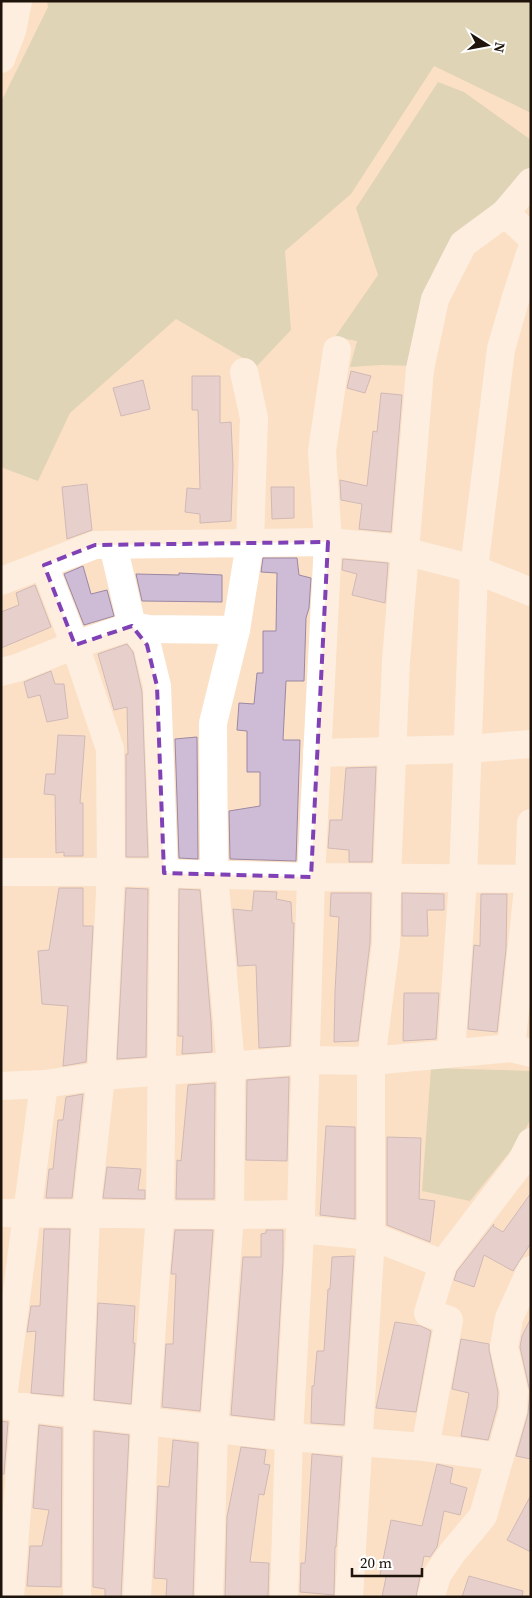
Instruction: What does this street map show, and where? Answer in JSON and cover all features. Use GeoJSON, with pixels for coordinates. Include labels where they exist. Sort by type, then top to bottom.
{"type":"FeatureCollection","features":[{"type":"Feature","properties":{"kind":"street"},"geometry":{"type":"LineString","coordinates":[[1,59],[12,31],[18,1]]}},
{"type":"Feature","properties":{"kind":"street"},"geometry":{"type":"LineString","coordinates":[[348,1597],[370,1236],[371,1061],[386,944],[396,661],[420,369],[435,299],[463,244],[505,213],[531,182]]}},
{"type":"Feature","properties":{"kind":"street"},"geometry":{"type":"LineString","coordinates":[[505,213],[531,237]]}},
{"type":"Feature","properties":{"kind":"street"},"geometry":{"type":"LineString","coordinates":[[451,1053],[464,879],[474,569],[501,349],[531,251]]}},
{"type":"Feature","properties":{"kind":"street"},"geometry":{"type":"LineString","coordinates":[[284,1597],[289,1437],[301,1222],[311,877],[328,542],[322,451],[338,350]]}},
{"type":"Feature","properties":{"kind":"street"},"geometry":{"type":"LineString","coordinates":[[209,1597],[214,1428],[230,1215],[231,1066],[214,874],[213,723],[236,630],[250,543],[254,418],[244,372]]}},
{"type":"Feature","properties":{"kind":"street"},"geometry":{"type":"LineString","coordinates":[[1,581],[95,545],[328,542],[392,548],[474,569],[531,592]]}},
{"type":"Feature","properties":{"kind":"street"},"geometry":{"type":"LineString","coordinates":[[113,545],[132,626],[147,645],[158,686],[164,873],[160,1215],[144,1421],[137,1597]]}},
{"type":"Feature","properties":{"kind":"street"},"geometry":{"type":"LineString","coordinates":[[44,565],[75,645],[110,749],[111,872],[101,1076],[86,1214],[78,1413],[77,1597]]}},
{"type":"Feature","properties":{"kind":"street"},"geometry":{"type":"LineString","coordinates":[[1,672],[17,668],[75,645],[132,626],[149,629],[236,630]]}},
{"type":"Feature","properties":{"kind":"street"},"geometry":{"type":"LineString","coordinates":[[317,753],[467,749],[531,744]]}},
{"type":"Feature","properties":{"kind":"street"},"geometry":{"type":"LineString","coordinates":[[1,1086],[44,1084],[101,1076],[306,1060],[371,1061],[451,1053],[521,1050],[531,823]]}},
{"type":"Feature","properties":{"kind":"street"},"geometry":{"type":"LineString","coordinates":[[1,872],[530,879]]}},
{"type":"Feature","properties":{"kind":"street"},"geometry":{"type":"LineString","coordinates":[[10,1597],[9,1406],[28,1213],[44,1084]]}},
{"type":"Feature","properties":{"kind":"street"},"geometry":{"type":"LineString","coordinates":[[425,1447],[449,1320],[428,1313],[443,1264],[521,1162],[531,1142]]}},
{"type":"Feature","properties":{"kind":"street"},"geometry":{"type":"LineString","coordinates":[[1,1213],[230,1215],[301,1222],[370,1236],[443,1264]]}},
{"type":"Feature","properties":{"kind":"street"},"geometry":{"type":"LineString","coordinates":[[431,1597],[436,1575],[482,1516],[513,1410],[514,1391],[504,1348],[509,1318],[531,1270]]}},
{"type":"Feature","properties":{"kind":"street"},"geometry":{"type":"LineString","coordinates":[[9,1406],[289,1437],[425,1447],[500,1457]]}},
{"type":"Feature","properties":{"kind":"highlighted area"},"geometry":{"type":"Polygon","coordinates":[[[328,542],[311,877],[164,873],[157,686],[147,645],[132,626],[75,645],[44,565],[95,545],[328,542]]]}},
{"type":"Feature","properties":{"kind":"green space"},"geometry":{"type":"Polygon","coordinates":[[[47,1],[531,1],[531,113],[434,66],[351,194],[285,251],[291,330],[257,366],[176,319],[70,413],[38,481],[3,468],[1,463],[1,102],[48,7],[47,1]]]}},
{"type":"Feature","properties":{"kind":"green space"},"geometry":{"type":"Polygon","coordinates":[[[438,82],[464,92],[531,140],[531,176],[485,214],[414,366],[350,367],[357,341],[335,337],[378,275],[356,208],[438,82]]]}},
{"type":"Feature","properties":{"kind":"green space"},"geometry":{"type":"Polygon","coordinates":[[[431,1068],[531,1071],[531,1119],[518,1142],[470,1201],[422,1191],[431,1068]]]}},
{"type":"Feature","properties":{"kind":"building"},"geometry":{"type":"Polygon","coordinates":[[[351,371],[371,376],[365,393],[347,388],[351,371]]]}},
{"type":"Feature","properties":{"kind":"building"},"geometry":{"type":"Polygon","coordinates":[[[192,376],[220,376],[220,423],[231,422],[233,466],[231,521],[200,523],[200,514],[185,512],[187,488],[200,489],[198,410],[192,410],[192,376]]]}},
{"type":"Feature","properties":{"kind":"building"},"geometry":{"type":"Polygon","coordinates":[[[143,380],[150,409],[121,416],[113,388],[143,380]]]}},
{"type":"Feature","properties":{"kind":"building"},"geometry":{"type":"Polygon","coordinates":[[[381,393],[402,395],[391,532],[359,529],[362,504],[341,500],[340,480],[367,486],[373,431],[377,432],[381,393]]]}},
{"type":"Feature","properties":{"kind":"building"},"geometry":{"type":"Polygon","coordinates":[[[87,484],[92,530],[67,539],[62,487],[87,484]]]}},
{"type":"Feature","properties":{"kind":"building"},"geometry":{"type":"Polygon","coordinates":[[[271,487],[294,487],[294,518],[272,519],[271,487]]]}},
{"type":"Feature","properties":{"kind":"building"},"geometry":{"type":"Polygon","coordinates":[[[263,558],[297,558],[299,575],[311,578],[309,608],[306,618],[304,681],[286,681],[283,740],[300,740],[296,861],[230,859],[229,811],[260,806],[260,772],[247,772],[247,731],[237,730],[239,703],[254,704],[257,673],[263,673],[263,631],[276,631],[277,573],[261,572],[263,558]]]}},
{"type":"Feature","properties":{"kind":"building"},"geometry":{"type":"Polygon","coordinates":[[[343,559],[388,563],[385,603],[352,595],[357,574],[342,570],[343,559]]]}},
{"type":"Feature","properties":{"kind":"building"},"geometry":{"type":"Polygon","coordinates":[[[83,566],[91,594],[107,590],[114,616],[84,625],[64,574],[83,566]]]}},
{"type":"Feature","properties":{"kind":"building"},"geometry":{"type":"Polygon","coordinates":[[[179,573],[222,575],[222,602],[142,601],[136,574],[179,575],[179,573]]]}},
{"type":"Feature","properties":{"kind":"building"},"geometry":{"type":"Polygon","coordinates":[[[35,585],[51,627],[1,648],[1,612],[19,605],[16,593],[35,585]]]}},
{"type":"Feature","properties":{"kind":"building"},"geometry":{"type":"Polygon","coordinates":[[[127,644],[133,652],[142,692],[148,857],[126,857],[127,707],[114,710],[98,654],[127,644]]]}},
{"type":"Feature","properties":{"kind":"building"},"geometry":{"type":"Polygon","coordinates":[[[51,671],[55,684],[64,684],[68,718],[47,722],[40,695],[28,698],[24,682],[51,671]]]}},
{"type":"Feature","properties":{"kind":"building"},"geometry":{"type":"Polygon","coordinates":[[[58,735],[85,736],[80,803],[83,803],[83,856],[64,856],[64,852],[56,853],[55,795],[44,794],[46,774],[55,774],[58,735]]]}},
{"type":"Feature","properties":{"kind":"building"},"geometry":{"type":"Polygon","coordinates":[[[197,737],[198,859],[179,858],[175,739],[197,737]]]}},
{"type":"Feature","properties":{"kind":"building"},"geometry":{"type":"Polygon","coordinates":[[[376,767],[372,862],[349,862],[349,850],[328,848],[330,820],[342,820],[346,768],[376,767]]]}},
{"type":"Feature","properties":{"kind":"building"},"geometry":{"type":"Polygon","coordinates":[[[59,888],[83,888],[83,926],[93,926],[86,1062],[63,1066],[68,1006],[42,1004],[38,951],[49,950],[59,888]]]}},
{"type":"Feature","properties":{"kind":"building"},"geometry":{"type":"Polygon","coordinates":[[[126,888],[148,889],[146,1057],[117,1059],[126,888]]]}},
{"type":"Feature","properties":{"kind":"building"},"geometry":{"type":"Polygon","coordinates":[[[179,889],[200,890],[212,1052],[182,1054],[183,1036],[178,1036],[179,889]]]}},
{"type":"Feature","properties":{"kind":"building"},"geometry":{"type":"Polygon","coordinates":[[[254,891],[277,892],[276,899],[291,902],[292,923],[294,923],[290,1046],[259,1048],[256,965],[238,966],[233,909],[252,911],[254,891]]]}},
{"type":"Feature","properties":{"kind":"building"},"geometry":{"type":"Polygon","coordinates":[[[331,893],[371,893],[370,943],[358,1041],[334,1042],[339,917],[330,916],[331,893]]]}},
{"type":"Feature","properties":{"kind":"building"},"geometry":{"type":"Polygon","coordinates":[[[402,893],[444,894],[444,910],[427,910],[428,936],[402,936],[402,893]]]}},
{"type":"Feature","properties":{"kind":"building"},"geometry":{"type":"Polygon","coordinates":[[[481,894],[507,894],[506,949],[497,1032],[468,1029],[474,945],[480,946],[481,894]]]}},
{"type":"Feature","properties":{"kind":"building"},"geometry":{"type":"Polygon","coordinates":[[[404,993],[439,993],[436,1039],[403,1041],[404,993]]]}},
{"type":"Feature","properties":{"kind":"building"},"geometry":{"type":"Polygon","coordinates":[[[289,1077],[287,1161],[246,1160],[247,1080],[289,1077]]]}},
{"type":"Feature","properties":{"kind":"building"},"geometry":{"type":"Polygon","coordinates":[[[215,1083],[214,1199],[176,1199],[177,1160],[181,1161],[188,1085],[215,1083]]]}},
{"type":"Feature","properties":{"kind":"building"},"geometry":{"type":"Polygon","coordinates":[[[83,1094],[72,1198],[46,1198],[49,1169],[53,1169],[58,1120],[63,1120],[66,1097],[83,1094]]]}},
{"type":"Feature","properties":{"kind":"building"},"geometry":{"type":"Polygon","coordinates":[[[326,1126],[355,1127],[355,1219],[320,1215],[326,1126]]]}},
{"type":"Feature","properties":{"kind":"building"},"geometry":{"type":"Polygon","coordinates":[[[387,1137],[421,1138],[419,1199],[435,1201],[430,1242],[387,1225],[387,1137]]]}},
{"type":"Feature","properties":{"kind":"building"},"geometry":{"type":"Polygon","coordinates":[[[107,1167],[141,1169],[138,1190],[145,1190],[145,1199],[103,1198],[107,1167]]]}},
{"type":"Feature","properties":{"kind":"building"},"geometry":{"type":"Polygon","coordinates":[[[531,1193],[531,1243],[513,1271],[484,1255],[474,1287],[454,1280],[457,1271],[494,1224],[493,1226],[503,1232],[531,1193]]]}},
{"type":"Feature","properties":{"kind":"building"},"geometry":{"type":"Polygon","coordinates":[[[44,1229],[70,1229],[63,1396],[31,1393],[36,1331],[27,1332],[31,1306],[40,1306],[44,1229]]]}},
{"type":"Feature","properties":{"kind":"building"},"geometry":{"type":"Polygon","coordinates":[[[175,1230],[213,1230],[200,1411],[162,1407],[166,1344],[173,1344],[176,1274],[171,1274],[175,1230]]]}},
{"type":"Feature","properties":{"kind":"building"},"geometry":{"type":"Polygon","coordinates":[[[266,1230],[283,1230],[283,1262],[274,1420],[231,1415],[243,1257],[261,1257],[261,1234],[266,1233],[266,1230]]]}},
{"type":"Feature","properties":{"kind":"building"},"geometry":{"type":"Polygon","coordinates":[[[354,1256],[344,1425],[311,1423],[312,1386],[314,1386],[317,1351],[324,1351],[332,1257],[354,1256]]]}},
{"type":"Feature","properties":{"kind":"building"},"geometry":{"type":"Polygon","coordinates":[[[98,1303],[135,1306],[133,1343],[135,1343],[131,1404],[94,1400],[98,1303]]]}},
{"type":"Feature","properties":{"kind":"building"},"geometry":{"type":"Polygon","coordinates":[[[531,1318],[531,1459],[516,1456],[528,1414],[530,1392],[520,1347],[522,1336],[531,1318]]]}},
{"type":"Feature","properties":{"kind":"building"},"geometry":{"type":"Polygon","coordinates":[[[395,1322],[421,1326],[431,1331],[416,1412],[376,1408],[395,1322]]]}},
{"type":"Feature","properties":{"kind":"building"},"geometry":{"type":"Polygon","coordinates":[[[461,1339],[489,1344],[498,1392],[497,1407],[488,1440],[461,1436],[469,1393],[452,1389],[461,1339]]]}},
{"type":"Feature","properties":{"kind":"building"},"geometry":{"type":"Polygon","coordinates":[[[1,1421],[8,1422],[4,1474],[1,1474],[1,1421]]]}},
{"type":"Feature","properties":{"kind":"building"},"geometry":{"type":"Polygon","coordinates":[[[39,1425],[62,1428],[61,1587],[27,1586],[30,1546],[42,1546],[49,1510],[33,1508],[39,1425]]]}},
{"type":"Feature","properties":{"kind":"building"},"geometry":{"type":"Polygon","coordinates":[[[94,1431],[129,1435],[121,1597],[105,1597],[105,1589],[93,1587],[94,1431]]]}},
{"type":"Feature","properties":{"kind":"building"},"geometry":{"type":"Polygon","coordinates":[[[173,1440],[198,1443],[193,1597],[166,1597],[167,1579],[154,1578],[158,1486],[169,1487],[173,1440]]]}},
{"type":"Feature","properties":{"kind":"building"},"geometry":{"type":"Polygon","coordinates":[[[241,1447],[266,1450],[264,1464],[270,1465],[264,1495],[259,1494],[250,1562],[269,1563],[268,1597],[225,1597],[227,1517],[241,1447]]]}},
{"type":"Feature","properties":{"kind":"building"},"geometry":{"type":"Polygon","coordinates":[[[312,1454],[342,1457],[335,1547],[334,1595],[300,1592],[301,1563],[305,1563],[306,1552],[312,1454]]]}},
{"type":"Feature","properties":{"kind":"building"},"geometry":{"type":"Polygon","coordinates":[[[437,1464],[453,1468],[450,1483],[467,1488],[460,1515],[444,1511],[437,1547],[430,1557],[424,1556],[416,1597],[382,1597],[386,1577],[380,1575],[391,1520],[422,1526],[437,1464]]]}},
{"type":"Feature","properties":{"kind":"building"},"geometry":{"type":"Polygon","coordinates":[[[531,1495],[531,1552],[507,1540],[531,1495]]]}},
{"type":"Feature","properties":{"kind":"building"},"geometry":{"type":"Polygon","coordinates":[[[469,1576],[523,1591],[522,1597],[462,1597],[469,1576]]]}}]}
